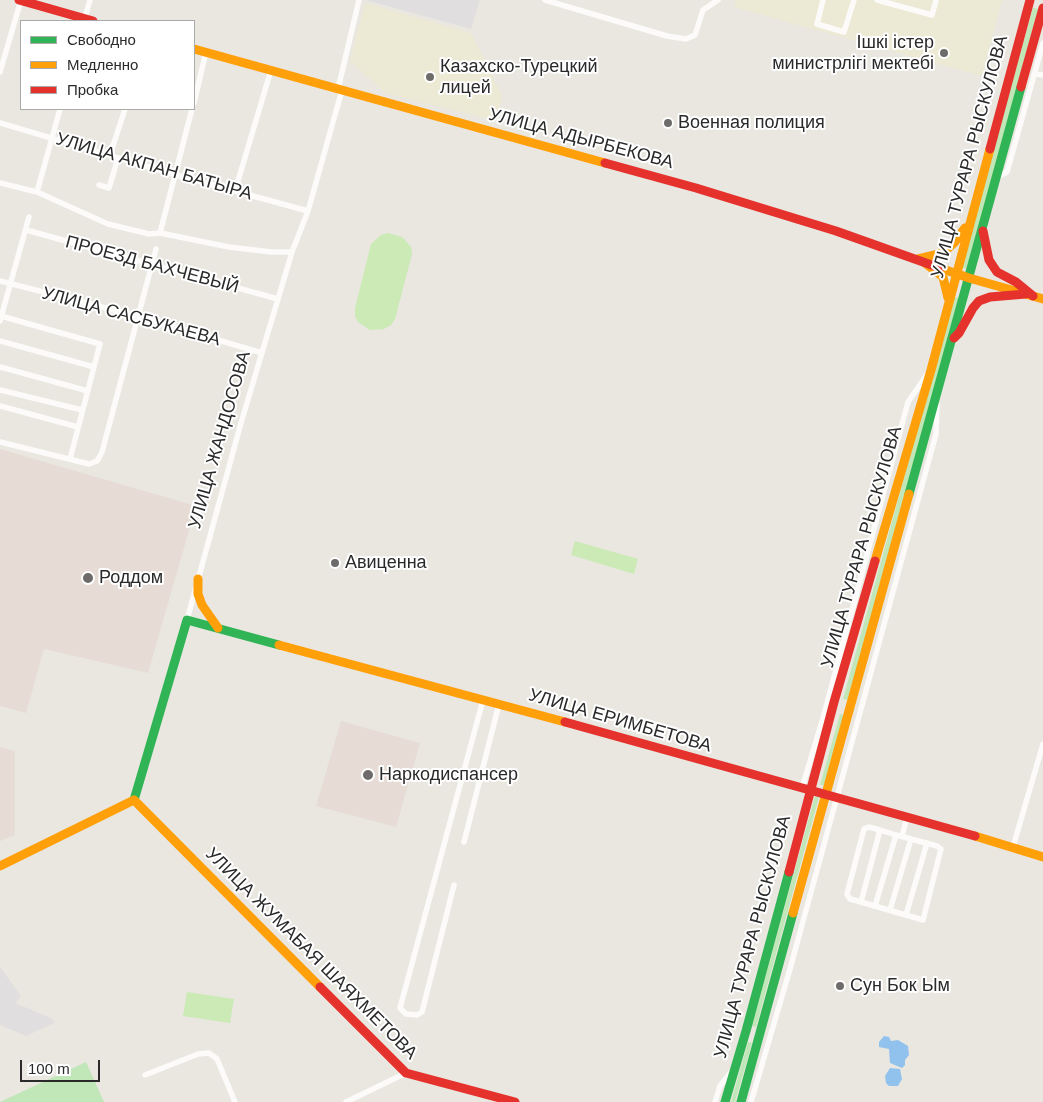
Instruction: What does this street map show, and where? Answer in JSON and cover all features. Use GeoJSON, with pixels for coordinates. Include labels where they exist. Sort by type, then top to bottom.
{"type":"FeatureCollection","features":[{"type":"Feature","properties":{"kind":"main road"},"geometry":{"type":"LineString","coordinates":[[20,0],[84,20]]}},
{"type":"Feature","properties":{"kind":"main road","name":"УЛИЦА ТУРАРА РЫСКУЛОВА"},"geometry":{"type":"LineString","coordinates":[[725,1102],[746,1031],[806,789],[822,746],[930,370],[1030,0]]}},
{"type":"Feature","properties":{"kind":"main road"},"geometry":{"type":"LineString","coordinates":[[741,1102],[1043,8]]}},
{"type":"Feature","properties":{"kind":"main road","name":"УЛИЦА АДЫРБЕКОВА"},"geometry":{"type":"LineString","coordinates":[[195,49],[696,188],[836,231],[920,259],[969,278],[1043,299]]}},
{"type":"Feature","properties":{"kind":"main road"},"geometry":{"type":"LineString","coordinates":[[920,259],[943,253],[954,243],[969,222]]}},
{"type":"Feature","properties":{"kind":"main road"},"geometry":{"type":"LineString","coordinates":[[982,230],[989,260],[997,272],[1016,282],[1029,295]]}},
{"type":"Feature","properties":{"kind":"main road"},"geometry":{"type":"LineString","coordinates":[[920,259],[943,277],[949,300]]}},
{"type":"Feature","properties":{"kind":"main road"},"geometry":{"type":"LineString","coordinates":[[952,340],[959,333],[979,301],[990,297],[1029,295]]}},
{"type":"Feature","properties":{"kind":"main road"},"geometry":{"type":"LineString","coordinates":[[198,579],[198,594],[202,605],[218,629]]}},
{"type":"Feature","properties":{"kind":"main road","name":"УЛИЦА ЕРИМБЕТОВА"},"geometry":{"type":"LineString","coordinates":[[187,620],[945,826],[1043,857]]}},
{"type":"Feature","properties":{"kind":"main road","name":"УЛИЦА ЖАНДОСОВА"},"geometry":{"type":"LineString","coordinates":[[134,800],[187,620]]}},
{"type":"Feature","properties":{"kind":"main road"},"geometry":{"type":"LineString","coordinates":[[834,702],[850,706]]}},
{"type":"Feature","properties":{"kind":"main road"},"geometry":{"type":"LineString","coordinates":[[0,866],[134,800]]}},
{"type":"Feature","properties":{"kind":"main road","name":"УЛИЦА ЖУМАБАЯ ШАЯХМЕТОВА"},"geometry":{"type":"LineString","coordinates":[[134,800],[406,1073],[515,1102]]}},
{"type":"Feature","properties":{"kind":"main road"},"geometry":{"type":"LineString","coordinates":[[746,1031],[760,1036]]}},
{"type":"Feature","properties":{"kind":"street"},"geometry":{"type":"LineString","coordinates":[[0,72],[20,0]]}},
{"type":"Feature","properties":{"kind":"street"},"geometry":{"type":"LineString","coordinates":[[87,20],[90,0]]}},
{"type":"Feature","properties":{"kind":"street","name":"УЛИЦА ЖАНДОСОВА"},"geometry":{"type":"LineString","coordinates":[[187,620],[262,353],[292,252],[308,211],[340,89],[359,0]]}},
{"type":"Feature","properties":{"kind":"street"},"geometry":{"type":"LineString","coordinates":[[545,0],[667,36],[686,39],[695,35],[703,10],[718,0]]}},
{"type":"Feature","properties":{"kind":"street"},"geometry":{"type":"LineString","coordinates":[[823,0],[817,24],[844,32],[854,0]]}},
{"type":"Feature","properties":{"kind":"street"},"geometry":{"type":"LineString","coordinates":[[876,0],[932,15],[936,0]]}},
{"type":"Feature","properties":{"kind":"street"},"geometry":{"type":"LineString","coordinates":[[997,177],[1007,172],[1043,43]]}},
{"type":"Feature","properties":{"kind":"street"},"geometry":{"type":"LineString","coordinates":[[195,99],[206,52]]}},
{"type":"Feature","properties":{"kind":"street"},"geometry":{"type":"LineString","coordinates":[[235,191],[270,70]]}},
{"type":"Feature","properties":{"kind":"street"},"geometry":{"type":"LineString","coordinates":[[1035,74],[1043,76]]}},
{"type":"Feature","properties":{"kind":"street"},"geometry":{"type":"LineString","coordinates":[[37,192],[60,110]]}},
{"type":"Feature","properties":{"kind":"street"},"geometry":{"type":"LineString","coordinates":[[110,155],[125,110]]}},
{"type":"Feature","properties":{"kind":"street"},"geometry":{"type":"LineString","coordinates":[[160,233],[192,110]]}},
{"type":"Feature","properties":{"kind":"street","name":"УЛИЦА АКПАН БАТЫРА"},"geometry":{"type":"LineString","coordinates":[[0,123],[176,175],[308,211]]}},
{"type":"Feature","properties":{"kind":"street"},"geometry":{"type":"LineString","coordinates":[[99,185],[110,188],[118,158]]}},
{"type":"Feature","properties":{"kind":"street"},"geometry":{"type":"LineString","coordinates":[[0,183],[37,192],[108,224],[148,234],[160,233],[229,247],[271,252],[292,252]]}},
{"type":"Feature","properties":{"kind":"street"},"geometry":{"type":"LineString","coordinates":[[29,217],[1,319],[100,344],[70,459]]}},
{"type":"Feature","properties":{"kind":"street","name":"ПРОЕЗД БАХЧЕВЫЙ"},"geometry":{"type":"LineString","coordinates":[[26,230],[278,299]]}},
{"type":"Feature","properties":{"kind":"street"},"geometry":{"type":"LineString","coordinates":[[0,442],[89,464],[97,461],[156,249]]}},
{"type":"Feature","properties":{"kind":"street","name":"УЛИЦА САСБУКАЕВА"},"geometry":{"type":"LineString","coordinates":[[0,281],[137,316],[262,353]]}},
{"type":"Feature","properties":{"kind":"street"},"geometry":{"type":"LineString","coordinates":[[0,341],[94,367]]}},
{"type":"Feature","properties":{"kind":"street"},"geometry":{"type":"LineString","coordinates":[[0,367],[88,390]]}},
{"type":"Feature","properties":{"kind":"street"},"geometry":{"type":"LineString","coordinates":[[806,789],[821,723],[908,402],[930,370]]}},
{"type":"Feature","properties":{"kind":"street"},"geometry":{"type":"LineString","coordinates":[[0,390],[82,410]]}},
{"type":"Feature","properties":{"kind":"street"},"geometry":{"type":"LineString","coordinates":[[750,1102],[790,969],[936,434],[937,392]]}},
{"type":"Feature","properties":{"kind":"street"},"geometry":{"type":"LineString","coordinates":[[0,406],[78,427]]}},
{"type":"Feature","properties":{"kind":"street"},"geometry":{"type":"LineString","coordinates":[[454,885],[422,1012],[417,1015],[406,1014],[400,1008],[483,700]]}},
{"type":"Feature","properties":{"kind":"street"},"geometry":{"type":"LineString","coordinates":[[464,842],[500,704]]}},
{"type":"Feature","properties":{"kind":"street"},"geometry":{"type":"LineString","coordinates":[[821,723],[822,746]]}},
{"type":"Feature","properties":{"kind":"street"},"geometry":{"type":"LineString","coordinates":[[1013,847],[1041,760],[1043,744]]}},
{"type":"Feature","properties":{"kind":"street"},"geometry":{"type":"LineString","coordinates":[[875,906],[907,817]]}},
{"type":"Feature","properties":{"kind":"street"},"geometry":{"type":"LineString","coordinates":[[869,827],[899,835],[937,846],[941,849],[924,919],[921,920],[850,899],[847,894],[864,829],[869,827]]}},
{"type":"Feature","properties":{"kind":"street"},"geometry":{"type":"LineString","coordinates":[[861,902],[880,830]]}},
{"type":"Feature","properties":{"kind":"street"},"geometry":{"type":"LineString","coordinates":[[890,910],[911,838]]}},
{"type":"Feature","properties":{"kind":"street"},"geometry":{"type":"LineString","coordinates":[[906,915],[927,843]]}},
{"type":"Feature","properties":{"kind":"street"},"geometry":{"type":"LineString","coordinates":[[145,1075],[198,1054],[209,1053],[217,1059],[235,1102]]}},
{"type":"Feature","properties":{"kind":"street"},"geometry":{"type":"LineString","coordinates":[[715,1102],[720,1086],[735,1067]]}},
{"type":"Feature","properties":{"kind":"street"},"geometry":{"type":"LineString","coordinates":[[346,1102],[406,1073]]}},
{"type":"Feature","properties":{"kind":"shaded area"},"geometry":{"type":"Polygon","coordinates":[[[366,0],[480,0],[471,29],[366,0]]]}},
{"type":"Feature","properties":{"kind":"shaded area","name":"Ішкі істер министрлігі мектебі"},"geometry":{"type":"Polygon","coordinates":[[[736,0],[1002,0],[982,76],[734,7],[736,0]]]}},
{"type":"Feature","properties":{"kind":"shaded area","name":"Казахско-Турецкий лицей"},"geometry":{"type":"Polygon","coordinates":[[[365,3],[471,33],[502,96],[497,121],[385,93],[350,61],[365,3]]]}},
{"type":"Feature","properties":{"kind":"shaded area","name":"Роддом"},"geometry":{"type":"Polygon","coordinates":[[[0,449],[196,506],[148,673],[44,649],[26,713],[0,706],[0,449]]]}},
{"type":"Feature","properties":{"kind":"shaded area","name":"Наркодиспансер"},"geometry":{"type":"Polygon","coordinates":[[[341,721],[420,743],[396,827],[316,806],[341,721]]]}},
{"type":"Feature","properties":{"kind":"shaded area"},"geometry":{"type":"Polygon","coordinates":[[[0,747],[15,751],[15,835],[0,841],[0,747]]]}},
{"type":"Feature","properties":{"kind":"shaded area"},"geometry":{"type":"Polygon","coordinates":[[[0,967],[21,996],[15,1003],[53,1019],[54,1023],[26,1036],[0,1025],[0,967]]]}},
{"type":"Feature","properties":{"kind":"green space"},"geometry":{"type":"Polygon","coordinates":[[[1033,8],[1038,9],[967,269],[961,267],[1033,8]]]}},
{"type":"Feature","properties":{"kind":"green space"},"geometry":{"type":"Polygon","coordinates":[[[388,233],[402,237],[411,247],[412,254],[395,319],[391,325],[384,329],[370,330],[358,322],[355,316],[355,308],[371,244],[381,235],[388,233]]]}},
{"type":"Feature","properties":{"kind":"green space"},"geometry":{"type":"Polygon","coordinates":[[[954,297],[959,298],[848,700],[843,699],[954,297]]]}},
{"type":"Feature","properties":{"kind":"green space"},"geometry":{"type":"Polygon","coordinates":[[[575,541],[638,559],[634,574],[571,555],[575,541]]]}},
{"type":"Feature","properties":{"kind":"green space"},"geometry":{"type":"Polygon","coordinates":[[[840,714],[844,715],[825,785],[820,785],[840,714]]]}},
{"type":"Feature","properties":{"kind":"green space"},"geometry":{"type":"Polygon","coordinates":[[[815,796],[819,797],[756,1027],[752,1026],[815,796]]]}},
{"type":"Feature","properties":{"kind":"green space"},"geometry":{"type":"Polygon","coordinates":[[[187,992],[234,999],[230,1023],[183,1016],[187,992]]]}},
{"type":"Feature","properties":{"kind":"green space"},"geometry":{"type":"Polygon","coordinates":[[[748,1042],[752,1043],[735,1102],[731,1102],[748,1042]]]}},
{"type":"Feature","properties":{"kind":"green space"},"geometry":{"type":"Polygon","coordinates":[[[86,1062],[104,1102],[0,1102],[86,1062]]]}},
{"type":"Feature","properties":{"kind":"water"},"geometry":{"type":"Polygon","coordinates":[[[884,1036],[889,1037],[891,1041],[898,1040],[908,1046],[909,1055],[902,1068],[890,1063],[889,1049],[879,1047],[879,1042],[884,1036]]]}},
{"type":"Feature","properties":{"kind":"water"},"geometry":{"type":"Polygon","coordinates":[[[890,1068],[900,1069],[902,1079],[898,1086],[889,1086],[886,1083],[885,1076],[890,1068]]]}},
{"type":"Feature","properties":{"kind":"traffic: fast"},"geometry":{"type":"LineString","coordinates":[[909,494],[1021,87]]}},
{"type":"Feature","properties":{"kind":"traffic: fast"},"geometry":{"type":"LineString","coordinates":[[134,800],[187,620],[279,645]]}},
{"type":"Feature","properties":{"kind":"traffic: fast"},"geometry":{"type":"LineString","coordinates":[[725,1102],[789,872]]}},
{"type":"Feature","properties":{"kind":"traffic: fast"},"geometry":{"type":"LineString","coordinates":[[741,1102],[793,913]]}},
{"type":"Feature","properties":{"kind":"traffic: slow"},"geometry":{"type":"LineString","coordinates":[[195,49],[605,163]]}},
{"type":"Feature","properties":{"kind":"traffic: slow"},"geometry":{"type":"LineString","coordinates":[[875,561],[931,370],[990,149]]}},
{"type":"Feature","properties":{"kind":"traffic: slow"},"geometry":{"type":"LineString","coordinates":[[918,259],[943,253],[954,243],[965,228]]}},
{"type":"Feature","properties":{"kind":"traffic: slow"},"geometry":{"type":"LineString","coordinates":[[921,260],[943,277],[948,298]]}},
{"type":"Feature","properties":{"kind":"traffic: slow"},"geometry":{"type":"LineString","coordinates":[[940,268],[1043,299]]}},
{"type":"Feature","properties":{"kind":"traffic: slow"},"geometry":{"type":"LineString","coordinates":[[793,913],[909,494]]}},
{"type":"Feature","properties":{"kind":"traffic: slow"},"geometry":{"type":"LineString","coordinates":[[198,579],[198,594],[202,605],[218,628]]}},
{"type":"Feature","properties":{"kind":"traffic: slow"},"geometry":{"type":"LineString","coordinates":[[279,645],[565,722]]}},
{"type":"Feature","properties":{"kind":"traffic: slow"},"geometry":{"type":"LineString","coordinates":[[134,800],[320,987]]}},
{"type":"Feature","properties":{"kind":"traffic: slow"},"geometry":{"type":"LineString","coordinates":[[0,866],[134,800]]}},
{"type":"Feature","properties":{"kind":"traffic: slow"},"geometry":{"type":"LineString","coordinates":[[975,836],[1043,857]]}},
{"type":"Feature","properties":{"kind":"traffic: jam"},"geometry":{"type":"LineString","coordinates":[[19,0],[89,20]]}},
{"type":"Feature","properties":{"kind":"traffic: jam"},"geometry":{"type":"LineString","coordinates":[[990,149],[1030,0]]}},
{"type":"Feature","properties":{"kind":"traffic: jam"},"geometry":{"type":"LineString","coordinates":[[1021,87],[1043,8]]}},
{"type":"Feature","properties":{"kind":"traffic: jam"},"geometry":{"type":"LineString","coordinates":[[605,163],[696,188],[836,231],[940,268]]}},
{"type":"Feature","properties":{"kind":"traffic: jam"},"geometry":{"type":"LineString","coordinates":[[983,231],[989,260],[997,272],[1016,282],[1033,296]]}},
{"type":"Feature","properties":{"kind":"traffic: jam"},"geometry":{"type":"LineString","coordinates":[[954,338],[979,301],[990,297],[1026,294]]}},
{"type":"Feature","properties":{"kind":"traffic: jam"},"geometry":{"type":"LineString","coordinates":[[789,872],[834,702],[875,561]]}},
{"type":"Feature","properties":{"kind":"traffic: jam"},"geometry":{"type":"LineString","coordinates":[[565,722],[975,836]]}},
{"type":"Feature","properties":{"kind":"traffic: jam"},"geometry":{"type":"LineString","coordinates":[[320,987],[406,1073],[515,1102]]}},
{"type":"Feature","properties":{"kind":"place","name":"Ішкі істер министрлігі мектебі"},"geometry":{"type":"Point","coordinates":[944,53]}},
{"type":"Feature","properties":{"kind":"place","name":"Казахско-Турецкий лицей"},"geometry":{"type":"Point","coordinates":[430,77]}},
{"type":"Feature","properties":{"kind":"place","name":"Военная полиция"},"geometry":{"type":"Point","coordinates":[668,123]}},
{"type":"Feature","properties":{"kind":"place","name":"Авиценна"},"geometry":{"type":"Point","coordinates":[335,563]}},
{"type":"Feature","properties":{"kind":"place","name":"Роддом"},"geometry":{"type":"Point","coordinates":[88,578]}},
{"type":"Feature","properties":{"kind":"place","name":"Наркодиспансер"},"geometry":{"type":"Point","coordinates":[368,775]}},
{"type":"Feature","properties":{"kind":"place","name":"Сун Бок Ым"},"geometry":{"type":"Point","coordinates":[840,986]}}]}
